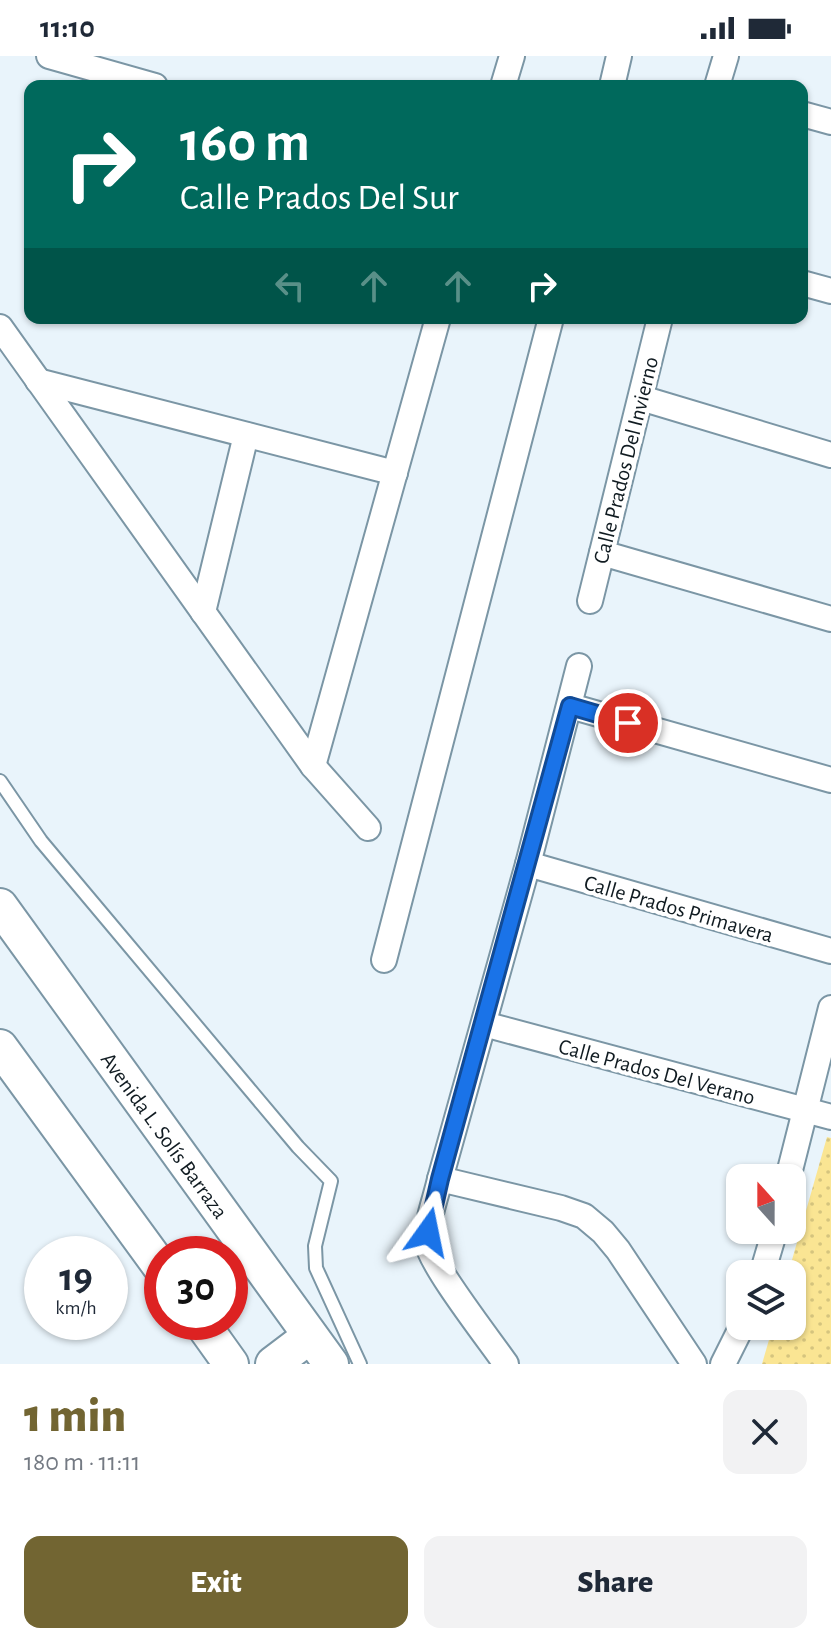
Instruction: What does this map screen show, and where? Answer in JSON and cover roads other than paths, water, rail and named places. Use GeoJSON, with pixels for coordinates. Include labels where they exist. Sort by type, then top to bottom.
{"type":"FeatureCollection","features":[{"type":"Feature","properties":{"kind":"main road","name":"Avenida L. Solís Barraza"},"geometry":{"type":"LineString","coordinates":[[0,906],[331,1364]]}},
{"type":"Feature","properties":{"kind":"main road"},"geometry":{"type":"LineString","coordinates":[[0,1047],[144,1244]]}},
{"type":"Feature","properties":{"kind":"main road"},"geometry":{"type":"LineString","coordinates":[[273,1364],[310,1336]]}},
{"type":"Feature","properties":{"kind":"main road"},"geometry":{"type":"LineString","coordinates":[[214,1340],[231,1364]]}},
{"type":"Feature","properties":{"kind":"street"},"geometry":{"type":"LineString","coordinates":[[49,56],[90,78]]}},
{"type":"Feature","properties":{"kind":"street"},"geometry":{"type":"LineString","coordinates":[[505,80],[512,56]]}},
{"type":"Feature","properties":{"kind":"street"},"geometry":{"type":"LineString","coordinates":[[613,80],[619,56]]}},
{"type":"Feature","properties":{"kind":"street"},"geometry":{"type":"LineString","coordinates":[[719,80],[726,56]]}},
{"type":"Feature","properties":{"kind":"street"},"geometry":{"type":"LineString","coordinates":[[808,116],[831,122]]}},
{"type":"Feature","properties":{"kind":"street"},"geometry":{"type":"LineString","coordinates":[[808,285],[831,291]]}},
{"type":"Feature","properties":{"kind":"street"},"geometry":{"type":"LineString","coordinates":[[313,766],[434,324]]}},
{"type":"Feature","properties":{"kind":"street"},"geometry":{"type":"LineString","coordinates":[[384,960],[549,324]]}},
{"type":"Feature","properties":{"kind":"street","name":"Calle Prados Del Invierno"},"geometry":{"type":"LineString","coordinates":[[590,601],[659,324]]}},
{"type":"Feature","properties":{"kind":"street"},"geometry":{"type":"LineString","coordinates":[[0,327],[313,766],[368,828]]}},
{"type":"Feature","properties":{"kind":"street"},"geometry":{"type":"LineString","coordinates":[[38,381],[395,473]]}},
{"type":"Feature","properties":{"kind":"street"},"geometry":{"type":"LineString","coordinates":[[641,398],[831,455]]}},
{"type":"Feature","properties":{"kind":"street"},"geometry":{"type":"LineString","coordinates":[[203,612],[246,435]]}},
{"type":"Feature","properties":{"kind":"street"},"geometry":{"type":"LineString","coordinates":[[602,553],[831,619]]}},
{"type":"Feature","properties":{"kind":"street"},"geometry":{"type":"LineString","coordinates":[[506,1364],[430,1252],[428,1232],[579,666]]}},
{"type":"Feature","properties":{"kind":"street"},"geometry":{"type":"LineString","coordinates":[[570,706],[831,780]]}},
{"type":"Feature","properties":{"kind":"street","name":"Calle Prados Primavera"},"geometry":{"type":"LineString","coordinates":[[528,864],[831,951]]}},
{"type":"Feature","properties":{"kind":"street"},"geometry":{"type":"LineString","coordinates":[[791,1164],[831,1008]]}},
{"type":"Feature","properties":{"kind":"street","name":"Calle Prados Del Verano"},"geometry":{"type":"LineString","coordinates":[[484,1024],[831,1117]]}},
{"type":"Feature","properties":{"kind":"street"},"geometry":{"type":"LineString","coordinates":[[440,1179],[584,1216],[618,1250],[694,1364]]}},
{"type":"Feature","properties":{"kind":"street"},"geometry":{"type":"LineString","coordinates":[[718,1362],[733,1340]]}},
{"type":"Feature","properties":{"kind":"lane"},"geometry":{"type":"LineString","coordinates":[[0,781],[41,841],[298,1147],[331,1181],[315,1246],[316,1268],[360,1364]]}}]}
